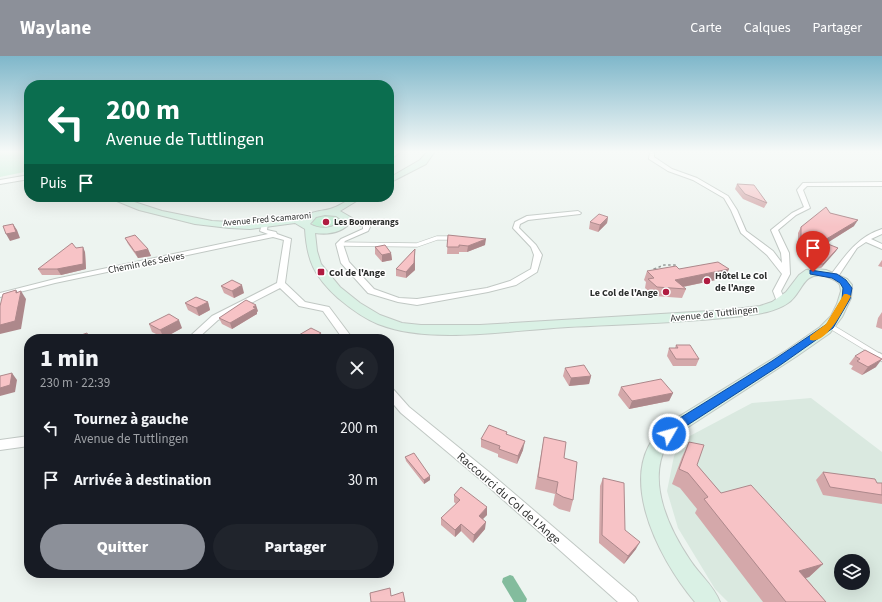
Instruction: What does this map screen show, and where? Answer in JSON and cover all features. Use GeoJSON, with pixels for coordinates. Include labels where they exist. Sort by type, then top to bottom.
{"type":"FeatureCollection","features":[{"type":"Feature","properties":{"kind":"main road","name":"Avenue Fred Scamaroni"},"geometry":{"type":"LineString","coordinates":[[128,202],[178,217],[215,224],[246,226],[293,220],[318,230],[330,230]]}},
{"type":"Feature","properties":{"kind":"main road"},"geometry":{"type":"LineString","coordinates":[[330,213],[352,202]]}},
{"type":"Feature","properties":{"kind":"main road"},"geometry":{"type":"LineString","coordinates":[[312,250],[321,238],[330,230],[341,227],[346,219],[349,204]]}},
{"type":"Feature","properties":{"kind":"main road","name":"Avenue Fred Scamaroni"},"geometry":{"type":"LineString","coordinates":[[215,224],[330,213]]}},
{"type":"Feature","properties":{"kind":"main road"},"geometry":{"type":"LineString","coordinates":[[330,213],[346,219]]}},
{"type":"Feature","properties":{"kind":"main road"},"geometry":{"type":"LineString","coordinates":[[308,226],[309,218],[318,214]]}},
{"type":"Feature","properties":{"kind":"main road","name":"Avenue de Tuttlingen"},"geometry":{"type":"LineString","coordinates":[[308,226],[312,250],[316,264],[321,272],[353,303],[368,315],[383,322],[414,329],[473,328],[714,315],[755,310],[784,300]]}},
{"type":"Feature","properties":{"kind":"main road"},"geometry":{"type":"LineString","coordinates":[[709,602],[694,587],[669,545],[651,502],[650,468],[658,443],[679,424],[776,364],[830,326],[846,299],[846,285],[834,276],[813,272],[803,276],[793,291],[784,300]]}},
{"type":"Feature","properties":{"kind":"street"},"geometry":{"type":"LineString","coordinates":[[687,176],[726,198],[734,210],[742,232],[770,253],[786,274]]}},
{"type":"Feature","properties":{"kind":"street"},"geometry":{"type":"LineString","coordinates":[[0,182],[24,178]]}},
{"type":"Feature","properties":{"kind":"street"},"geometry":{"type":"LineString","coordinates":[[784,300],[779,297],[777,291],[786,274],[785,253],[774,230],[794,214],[807,208],[800,190],[805,184],[882,184]]}},
{"type":"Feature","properties":{"kind":"street"},"geometry":{"type":"LineString","coordinates":[[346,219],[366,225],[366,230],[343,240],[339,244],[345,264],[371,291],[398,300],[417,302],[488,290],[513,283],[528,275],[534,270],[538,255],[534,246],[516,228],[517,223],[527,218],[578,213]]}},
{"type":"Feature","properties":{"kind":"street"},"geometry":{"type":"LineString","coordinates":[[281,284],[288,239],[274,235],[274,233],[263,231],[263,225],[265,222],[284,218]]}},
{"type":"Feature","properties":{"kind":"street"},"geometry":{"type":"LineString","coordinates":[[834,276],[855,247],[865,239],[882,231]]}},
{"type":"Feature","properties":{"kind":"street","name":"Chemin des Selves"},"geometry":{"type":"LineString","coordinates":[[0,295],[63,279],[274,235]]}},
{"type":"Feature","properties":{"kind":"street"},"geometry":{"type":"LineString","coordinates":[[865,239],[882,247]]}},
{"type":"Feature","properties":{"kind":"street"},"geometry":{"type":"LineString","coordinates":[[197,334],[215,318],[281,284]]}},
{"type":"Feature","properties":{"kind":"street"},"geometry":{"type":"LineString","coordinates":[[281,284],[302,304],[326,310],[344,334]]}},
{"type":"Feature","properties":{"kind":"street","name":"Raccourci du Col de L'Ange"},"geometry":{"type":"LineString","coordinates":[[394,398],[405,410],[485,476],[630,602]]}},
{"type":"Feature","properties":{"kind":"street"},"geometry":{"type":"LineString","coordinates":[[0,445],[24,442]]}},
{"type":"Feature","properties":{"kind":"lane"},"geometry":{"type":"LineString","coordinates":[[339,244],[417,245],[437,238],[452,238]]}},
{"type":"Feature","properties":{"kind":"lane"},"geometry":{"type":"LineString","coordinates":[[830,326],[882,358]]}},
{"type":"Feature","properties":{"kind":"path"},"geometry":{"type":"LineString","coordinates":[[661,270],[654,269],[664,265],[676,265]]}},
{"type":"Feature","properties":{"kind":"shaded area"},"geometry":{"type":"Polygon","coordinates":[[[323,215],[338,216],[342,222],[328,228],[316,227],[313,225],[312,223],[315,218],[323,215]]]}},
{"type":"Feature","properties":{"kind":"shaded area"},"geometry":{"type":"Polygon","coordinates":[[[811,398],[882,452],[882,602],[728,602],[715,589],[678,528],[667,491],[674,456],[686,438],[752,403],[811,398]]]}},
{"type":"Feature","properties":{"kind":"shaded area"},"geometry":{"type":"Polygon","coordinates":[[[510,575],[513,576],[527,599],[526,602],[514,602],[502,582],[503,578],[510,575]]]}},
{"type":"Feature","properties":{"kind":"building"},"geometry":{"type":"Polygon","coordinates":[[[737,184],[754,185],[767,203],[745,194],[737,184]]]}},
{"type":"Feature","properties":{"kind":"building"},"geometry":{"type":"Polygon","coordinates":[[[826,207],[830,213],[858,220],[823,241],[801,237],[801,227],[826,207]]]}},
{"type":"Feature","properties":{"kind":"building"},"geometry":{"type":"Polygon","coordinates":[[[599,214],[608,217],[600,225],[590,222],[599,214]]]}},
{"type":"Feature","properties":{"kind":"building"},"geometry":{"type":"Polygon","coordinates":[[[13,224],[16,232],[6,234],[3,226],[13,224]]]}},
{"type":"Feature","properties":{"kind":"building"},"geometry":{"type":"Polygon","coordinates":[[[135,235],[148,249],[135,252],[125,238],[135,235]]]}},
{"type":"Feature","properties":{"kind":"building"},"geometry":{"type":"Polygon","coordinates":[[[448,235],[486,239],[468,246],[459,245],[459,247],[447,247],[448,235]]]}},
{"type":"Feature","properties":{"kind":"building"},"geometry":{"type":"Polygon","coordinates":[[[72,243],[76,248],[83,247],[83,264],[57,269],[38,269],[72,243]]]}},
{"type":"Feature","properties":{"kind":"building"},"geometry":{"type":"Polygon","coordinates":[[[828,244],[838,248],[823,264],[814,264],[828,244]]]}},
{"type":"Feature","properties":{"kind":"building"},"geometry":{"type":"Polygon","coordinates":[[[385,245],[391,253],[382,255],[375,247],[385,245]]]}},
{"type":"Feature","properties":{"kind":"building"},"geometry":{"type":"Polygon","coordinates":[[[415,249],[414,263],[406,272],[396,269],[415,249]]]}},
{"type":"Feature","properties":{"kind":"building"},"geometry":{"type":"Polygon","coordinates":[[[718,262],[729,269],[675,280],[686,289],[657,287],[648,279],[654,278],[647,271],[676,266],[679,269],[718,262]]]}},
{"type":"Feature","properties":{"kind":"building"},"geometry":{"type":"Polygon","coordinates":[[[232,280],[242,285],[232,291],[221,286],[232,280]]]}},
{"type":"Feature","properties":{"kind":"building"},"geometry":{"type":"Polygon","coordinates":[[[16,290],[16,293],[21,291],[15,321],[0,325],[0,306],[3,294],[16,290]]]}},
{"type":"Feature","properties":{"kind":"building"},"geometry":{"type":"Polygon","coordinates":[[[196,297],[208,302],[196,308],[185,303],[196,297]]]}},
{"type":"Feature","properties":{"kind":"building"},"geometry":{"type":"Polygon","coordinates":[[[246,300],[256,305],[253,307],[256,308],[230,323],[219,318],[246,300]]]}},
{"type":"Feature","properties":{"kind":"building"},"geometry":{"type":"Polygon","coordinates":[[[169,314],[179,320],[160,330],[149,324],[169,314]]]}},
{"type":"Feature","properties":{"kind":"building"},"geometry":{"type":"Polygon","coordinates":[[[311,328],[321,333],[319,334],[301,334],[311,328]]]}},
{"type":"Feature","properties":{"kind":"building"},"geometry":{"type":"Polygon","coordinates":[[[676,345],[690,345],[699,359],[676,359],[669,348],[678,348],[676,345]]]}},
{"type":"Feature","properties":{"kind":"building"},"geometry":{"type":"Polygon","coordinates":[[[865,350],[882,359],[868,367],[857,361],[860,359],[855,356],[865,350]]]}},
{"type":"Feature","properties":{"kind":"building"},"geometry":{"type":"Polygon","coordinates":[[[584,365],[591,376],[571,378],[565,368],[584,365]]]}},
{"type":"Feature","properties":{"kind":"building"},"geometry":{"type":"Polygon","coordinates":[[[12,373],[10,385],[0,388],[0,376],[12,373]]]}},
{"type":"Feature","properties":{"kind":"building"},"geometry":{"type":"Polygon","coordinates":[[[661,379],[673,393],[632,401],[621,387],[661,379]]]}},
{"type":"Feature","properties":{"kind":"building"},"geometry":{"type":"Polygon","coordinates":[[[489,425],[507,432],[506,434],[525,441],[518,456],[499,449],[500,446],[481,439],[489,425]]]}},
{"type":"Feature","properties":{"kind":"building"},"geometry":{"type":"Polygon","coordinates":[[[544,437],[566,442],[564,458],[577,462],[573,500],[556,493],[558,482],[538,477],[544,437]]]}},
{"type":"Feature","properties":{"kind":"building"},"geometry":{"type":"Polygon","coordinates":[[[689,442],[704,445],[697,465],[721,493],[751,485],[823,564],[799,571],[826,602],[786,602],[704,499],[708,497],[688,473],[679,469],[689,442]]]}},
{"type":"Feature","properties":{"kind":"building"},"geometry":{"type":"Polygon","coordinates":[[[414,453],[430,476],[424,480],[405,457],[414,453]]]}},
{"type":"Feature","properties":{"kind":"building"},"geometry":{"type":"Polygon","coordinates":[[[823,472],[875,479],[877,483],[882,483],[882,495],[830,487],[823,472]]]}},
{"type":"Feature","properties":{"kind":"building"},"geometry":{"type":"Polygon","coordinates":[[[603,478],[624,483],[625,530],[640,542],[628,556],[602,535],[603,478]]]}},
{"type":"Feature","properties":{"kind":"building"},"geometry":{"type":"Polygon","coordinates":[[[461,487],[487,507],[479,516],[486,522],[474,535],[461,524],[455,530],[441,518],[460,500],[454,495],[461,487]]]}},
{"type":"Feature","properties":{"kind":"building"},"geometry":{"type":"Polygon","coordinates":[[[390,588],[391,596],[403,592],[405,602],[371,602],[370,593],[390,588]]]}},
{"type":"Feature","properties":{"kind":"slow traffic"},"geometry":{"type":"LineString","coordinates":[[813,338],[830,326],[847,296]]}},
{"type":"Feature","properties":{"kind":"place","name":"Les Boomerangs"},"geometry":{"type":"Point","coordinates":[326,222]}},
{"type":"Feature","properties":{"kind":"place","name":"Col de l'Ange"},"geometry":{"type":"Point","coordinates":[321,272]}},
{"type":"Feature","properties":{"kind":"place","name":"Hôtel Le Col de l'Ange"},"geometry":{"type":"Point","coordinates":[707,281]}},
{"type":"Feature","properties":{"kind":"place","name":"Le Col de l'Ange"},"geometry":{"type":"Point","coordinates":[666,292]}},
{"type":"Feature","properties":{"kind":"route"},"geometry":{"type":"LineString","coordinates":[[669,434],[679,424],[776,364],[830,326],[846,299],[848,288],[843,282],[834,276],[827,273],[813,272]]}}]}
